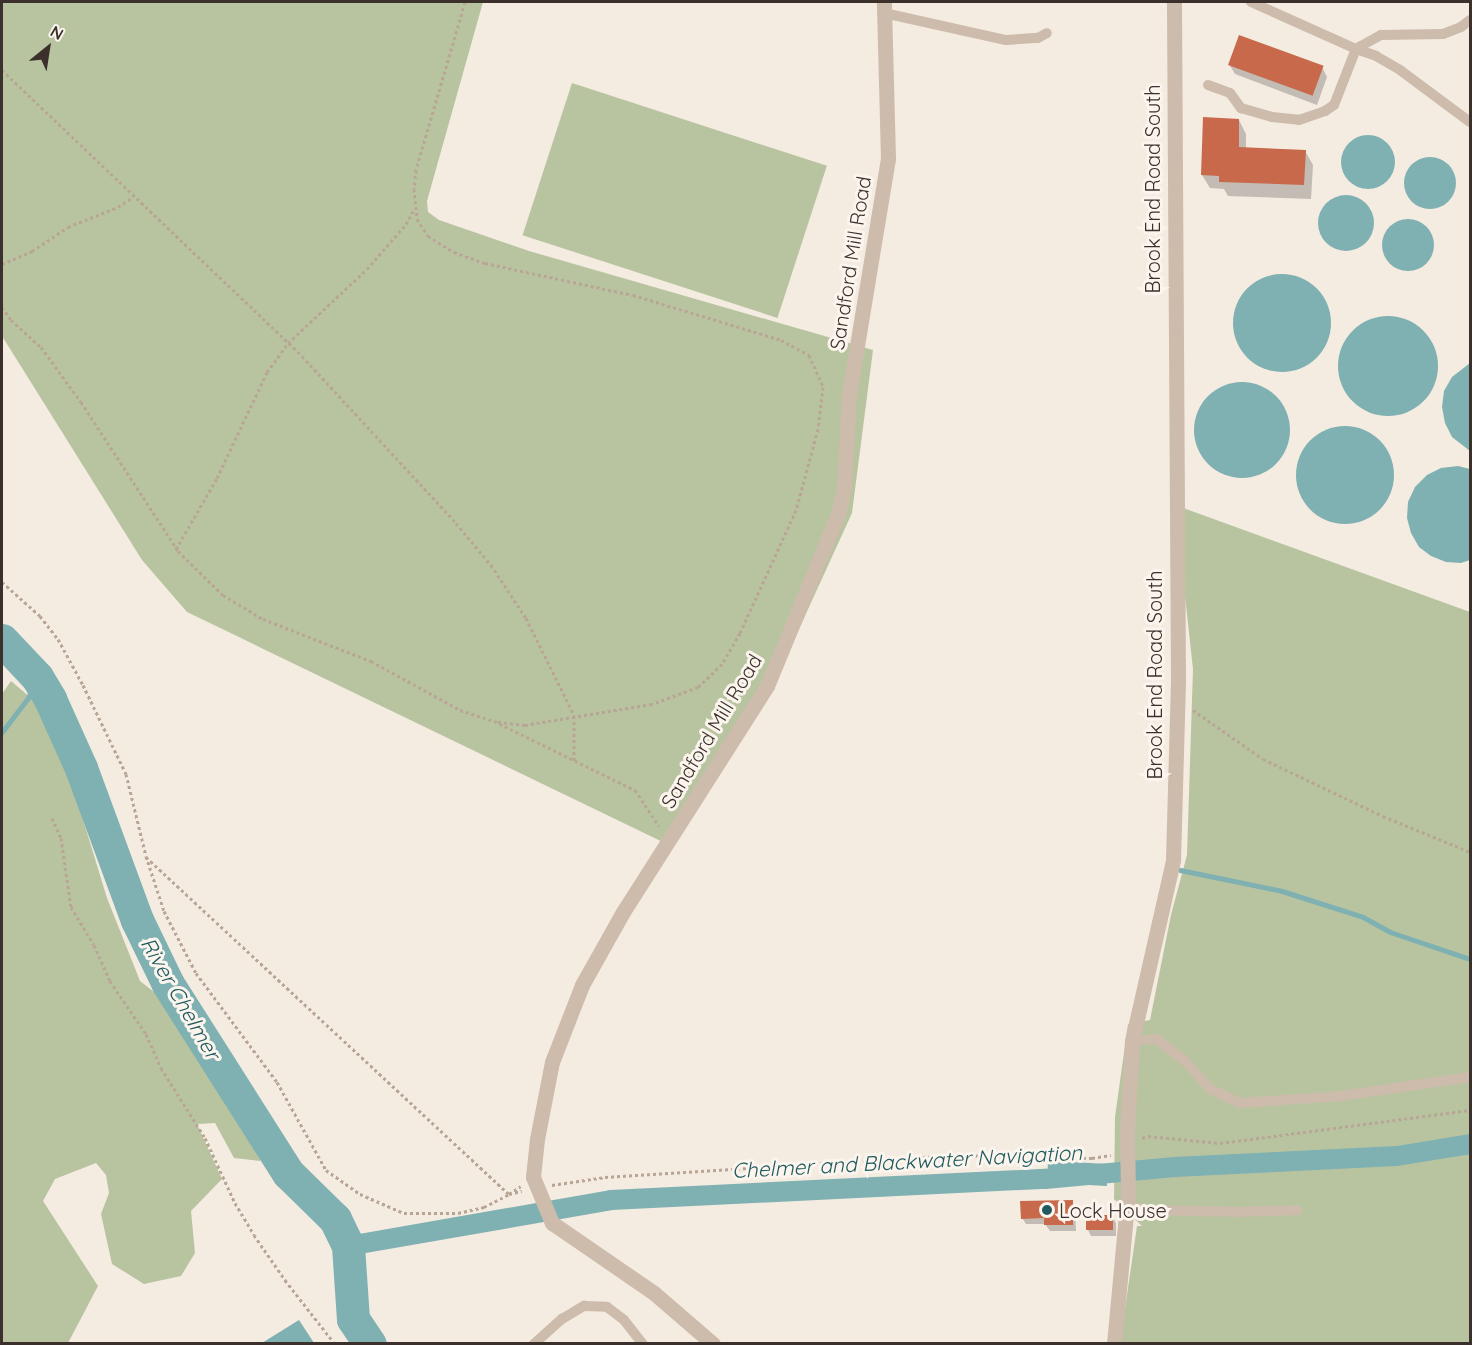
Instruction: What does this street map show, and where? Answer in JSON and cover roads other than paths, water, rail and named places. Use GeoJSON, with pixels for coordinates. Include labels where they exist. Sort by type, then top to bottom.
{"type":"FeatureCollection","features":[{"type":"Feature","properties":{"kind":"street","name":"Brook End Road South"},"geometry":{"type":"LineString","coordinates":[[1114,1344],[1128,1199],[1132,1041],[1173,860],[1177,703],[1174,2]]}},
{"type":"Feature","properties":{"kind":"street","name":"Sandford Mill Road"},"geometry":{"type":"LineString","coordinates":[[712,1344],[654,1293],[552,1223],[532,1183],[537,1139],[552,1062],[582,985],[622,912],[668,844],[767,686],[824,554],[844,489],[849,394],[888,159],[884,7]]}},
{"type":"Feature","properties":{"kind":"lane"},"geometry":{"type":"LineString","coordinates":[[1251,2],[1376,56],[1400,70],[1470,122]]}},
{"type":"Feature","properties":{"kind":"lane"},"geometry":{"type":"LineString","coordinates":[[884,7],[1006,40],[1030,40],[1047,33]]}},
{"type":"Feature","properties":{"kind":"lane"},"geometry":{"type":"LineString","coordinates":[[1208,85],[1230,93],[1241,108],[1272,117],[1299,120],[1325,111],[1334,105],[1356,49],[1381,35],[1443,34],[1461,27],[1470,20]]}},
{"type":"Feature","properties":{"kind":"lane"},"geometry":{"type":"LineString","coordinates":[[1132,1041],[1156,1039],[1183,1059],[1210,1089],[1240,1103],[1341,1096],[1470,1077]]}},
{"type":"Feature","properties":{"kind":"lane"},"geometry":{"type":"LineString","coordinates":[[1128,1199],[1145,1210],[1237,1212],[1297,1210]]}},
{"type":"Feature","properties":{"kind":"lane"},"geometry":{"type":"LineString","coordinates":[[534,1344],[562,1318],[584,1306],[607,1307],[624,1320],[643,1344]]}},
{"type":"Feature","properties":{"kind":"water"},"geometry":{"type":"Polygon","coordinates":[[[1363,135],[1373,135],[1383,139],[1391,147],[1395,162],[1391,177],[1383,185],[1373,189],[1363,189],[1353,185],[1345,177],[1341,167],[1341,157],[1345,147],[1353,139],[1363,135]]]}},
{"type":"Feature","properties":{"kind":"water"},"geometry":{"type":"Polygon","coordinates":[[[1425,157],[1435,157],[1449,164],[1456,183],[1449,202],[1435,209],[1425,209],[1415,205],[1408,198],[1404,188],[1404,178],[1408,168],[1415,161],[1425,157]]]}},
{"type":"Feature","properties":{"kind":"water"},"geometry":{"type":"Polygon","coordinates":[[[1346,195],[1357,197],[1366,203],[1372,212],[1374,223],[1372,234],[1366,243],[1357,249],[1346,251],[1335,249],[1326,243],[1320,234],[1318,223],[1320,212],[1326,203],[1335,197],[1346,195]]]}},
{"type":"Feature","properties":{"kind":"water"},"geometry":{"type":"Polygon","coordinates":[[[1403,219],[1413,219],[1422,223],[1430,231],[1434,245],[1430,259],[1422,267],[1413,271],[1403,271],[1394,267],[1386,259],[1382,250],[1382,240],[1386,231],[1394,223],[1403,219]]]}},
{"type":"Feature","properties":{"kind":"water"},"geometry":{"type":"Polygon","coordinates":[[[1282,274],[1301,277],[1317,288],[1328,304],[1331,323],[1328,342],[1317,358],[1301,369],[1282,372],[1263,369],[1247,358],[1236,342],[1233,323],[1236,304],[1247,288],[1263,277],[1282,274]]]}},
{"type":"Feature","properties":{"kind":"water"},"geometry":{"type":"Polygon","coordinates":[[[1388,316],[1407,320],[1423,331],[1434,347],[1438,366],[1434,385],[1423,401],[1407,412],[1388,416],[1369,412],[1353,401],[1342,385],[1338,366],[1342,347],[1353,331],[1369,320],[1388,316]]]}},
{"type":"Feature","properties":{"kind":"water"},"geometry":{"type":"Polygon","coordinates":[[[1470,363],[1470,451],[1452,437],[1445,423],[1442,407],[1444,391],[1452,377],[1470,363]]]}},
{"type":"Feature","properties":{"kind":"water"},"geometry":{"type":"Polygon","coordinates":[[[1242,382],[1260,386],[1276,396],[1286,412],[1290,430],[1286,448],[1276,464],[1260,474],[1242,478],[1224,474],[1208,464],[1198,448],[1194,430],[1198,412],[1208,396],[1224,386],[1242,382]]]}},
{"type":"Feature","properties":{"kind":"water"},"geometry":{"type":"Polygon","coordinates":[[[1345,426],[1364,430],[1380,440],[1390,456],[1394,475],[1390,494],[1380,510],[1364,520],[1345,524],[1326,520],[1310,510],[1300,494],[1296,475],[1300,456],[1310,440],[1326,430],[1345,426]]]}},
{"type":"Feature","properties":{"kind":"water"},"geometry":{"type":"Polygon","coordinates":[[[1458,466],[1470,469],[1470,560],[1461,563],[1446,562],[1431,556],[1419,547],[1411,533],[1407,518],[1408,502],[1415,487],[1427,475],[1441,468],[1458,466]]]}},
{"type":"Feature","properties":{"kind":"water"},"geometry":{"type":"Polygon","coordinates":[[[1048,1161],[1108,1164],[1107,1186],[1047,1183],[1048,1161]]]}},
{"type":"Feature","properties":{"kind":"water"},"geometry":{"type":"Polygon","coordinates":[[[299,1320],[314,1343],[262,1343],[299,1320]]]}},
{"type":"Feature","properties":{"kind":"waterway","name":"River Chelmer"},"geometry":{"type":"LineString","coordinates":[[2,640],[37,677],[50,699],[81,768],[137,920],[168,984],[288,1173],[335,1219],[348,1246],[353,1319],[370,1344]]}},
{"type":"Feature","properties":{"kind":"waterway"},"geometry":{"type":"LineString","coordinates":[[2,732],[28,698],[37,677]]}},
{"type":"Feature","properties":{"kind":"waterway"},"geometry":{"type":"LineString","coordinates":[[1180,870],[1282,891],[1363,917],[1390,932],[1470,959]]}},
{"type":"Feature","properties":{"kind":"waterway","name":"Chelmer and Blackwater Navigation"},"geometry":{"type":"LineString","coordinates":[[348,1246],[611,1200],[1045,1179],[1174,1167],[1397,1156],[1470,1144]]}},
{"type":"Feature","properties":{"kind":"place","name":"Lock House"},"geometry":{"type":"Point","coordinates":[1047,1210]}}]}
